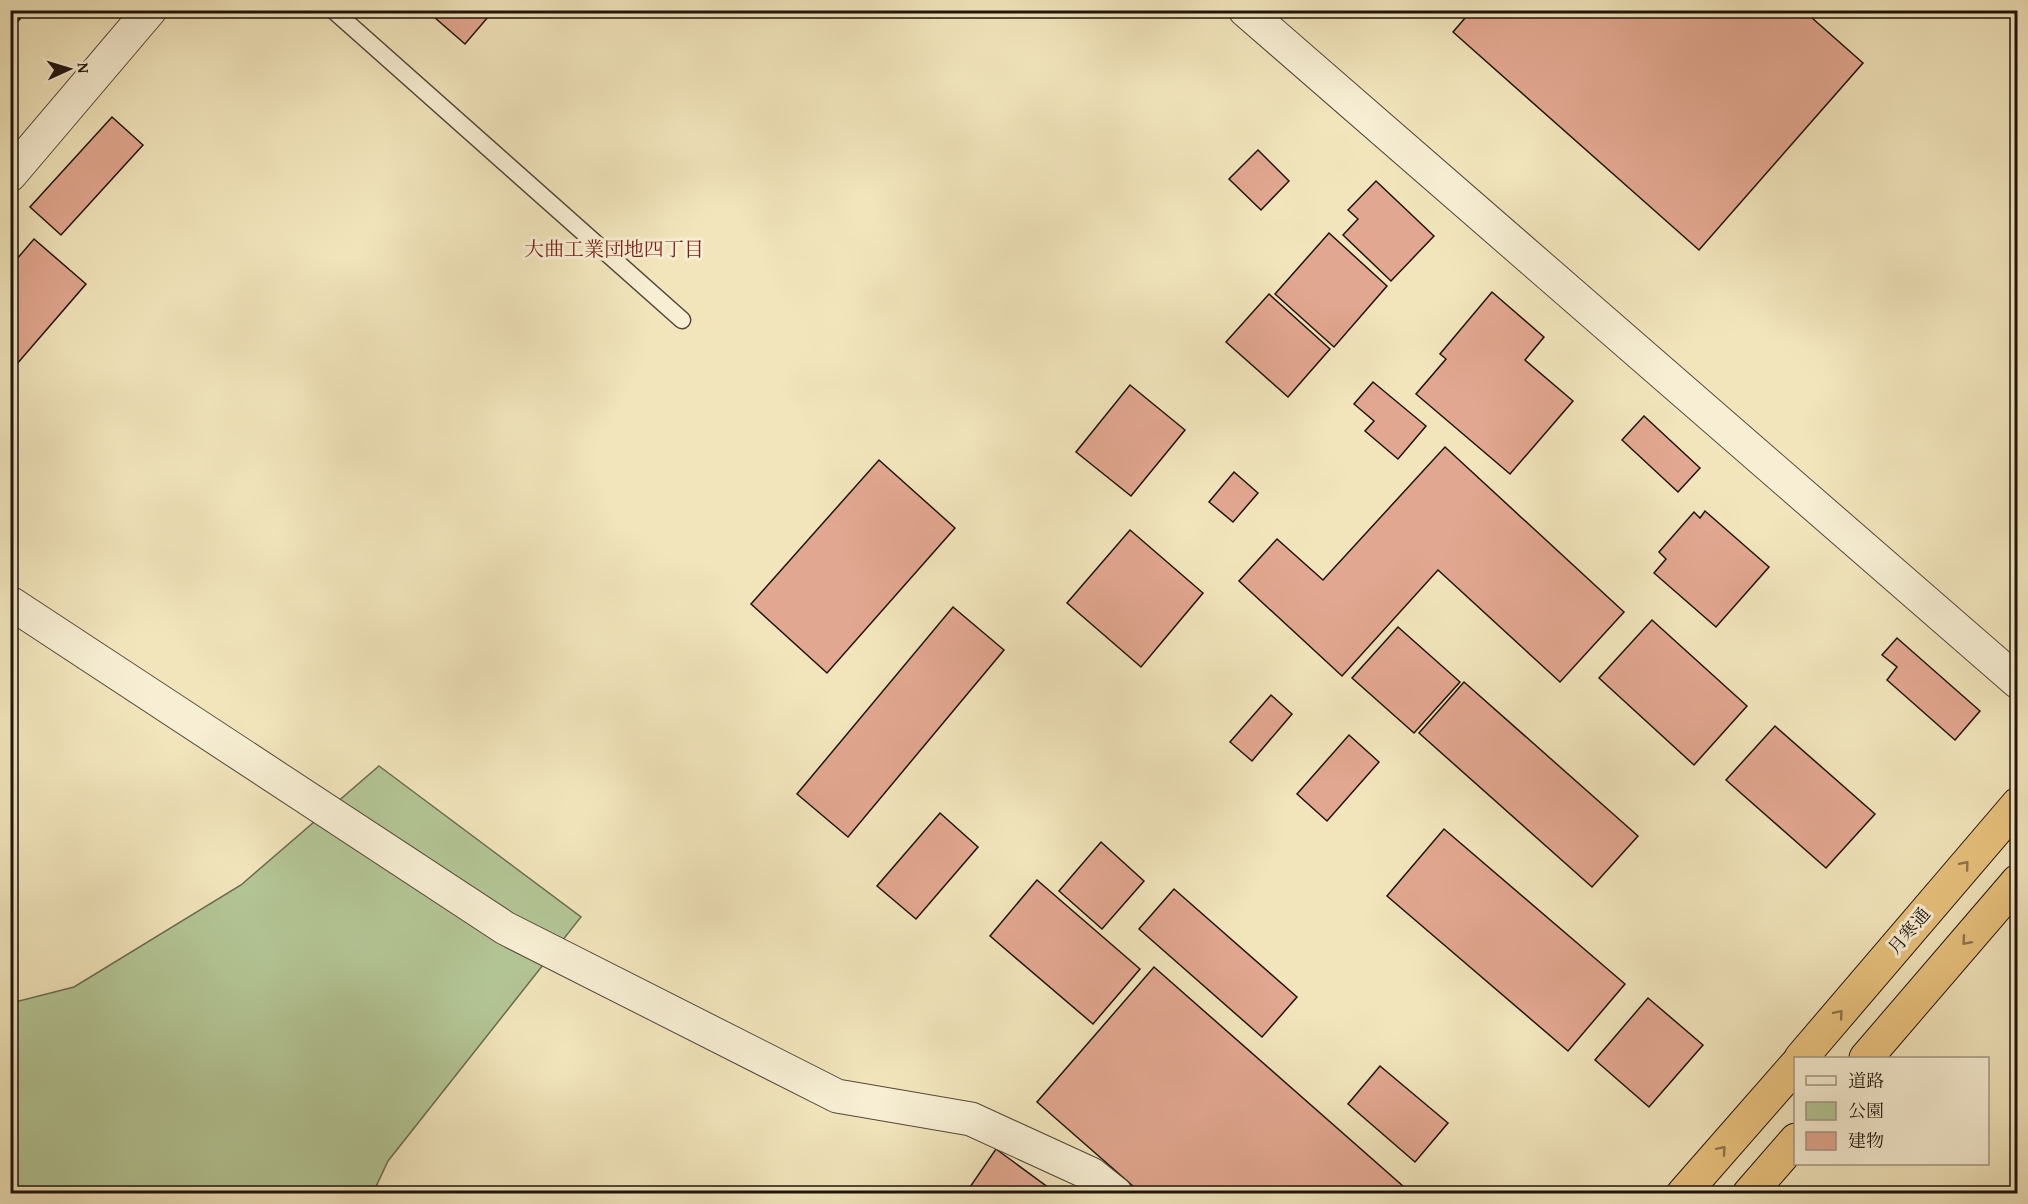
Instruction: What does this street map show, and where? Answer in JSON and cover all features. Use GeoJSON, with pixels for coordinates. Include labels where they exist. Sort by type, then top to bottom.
{"type":"FeatureCollection","features":[{"type":"Feature","properties":{"kind":"highway","name":"月寒通"},"geometry":{"type":"LineString","coordinates":[[1803,1057],[2018,804]]}},
{"type":"Feature","properties":{"kind":"highway"},"geometry":{"type":"LineString","coordinates":[[1868,1057],[2018,881]]}},
{"type":"Feature","properties":{"kind":"highway"},"geometry":{"type":"LineString","coordinates":[[1683,1194],[1794,1067]]}},
{"type":"Feature","properties":{"kind":"highway"},"geometry":{"type":"LineString","coordinates":[[1749,1194],[1794,1142]]}},
{"type":"Feature","properties":{"kind":"street"},"geometry":{"type":"LineString","coordinates":[[10,175],[150,10]]}},
{"type":"Feature","properties":{"kind":"street"},"geometry":{"type":"LineString","coordinates":[[1245,10],[2018,682]]}},
{"type":"Feature","properties":{"kind":"street"},"geometry":{"type":"LineString","coordinates":[[12,604],[505,928],[837,1096],[971,1119],[1091,1174],[1116,1194]]}},
{"type":"Feature","properties":{"kind":"lane"},"geometry":{"type":"LineString","coordinates":[[333,10],[682,320]]}},
{"type":"Feature","properties":{"kind":"green space"},"geometry":{"type":"Polygon","coordinates":[[[379,766],[581,917],[388,1161],[373,1193],[11,1194],[11,1003],[74,987],[241,885],[379,766]]]}},
{"type":"Feature","properties":{"kind":"building"},"geometry":{"type":"Polygon","coordinates":[[[10,10],[28,10],[10,30],[10,10]]]}},
{"type":"Feature","properties":{"kind":"building"},"geometry":{"type":"Polygon","coordinates":[[[426,10],[494,10],[465,44],[426,10]]]}},
{"type":"Feature","properties":{"kind":"building"},"geometry":{"type":"Polygon","coordinates":[[[1472,10],[1803,10],[1863,63],[1699,250],[1453,32],[1472,10]]]}},
{"type":"Feature","properties":{"kind":"building"},"geometry":{"type":"Polygon","coordinates":[[[112,117],[143,145],[61,235],[30,207],[112,117]]]}},
{"type":"Feature","properties":{"kind":"building"},"geometry":{"type":"Polygon","coordinates":[[[1258,150],[1289,181],[1261,210],[1229,179],[1258,150]]]}},
{"type":"Feature","properties":{"kind":"building"},"geometry":{"type":"Polygon","coordinates":[[[1376,181],[1434,236],[1391,281],[1343,235],[1358,219],[1348,210],[1376,181]]]}},
{"type":"Feature","properties":{"kind":"building"},"geometry":{"type":"Polygon","coordinates":[[[1329,233],[1387,286],[1334,347],[1275,294],[1329,233]]]}},
{"type":"Feature","properties":{"kind":"building"},"geometry":{"type":"Polygon","coordinates":[[[34,239],[86,284],[10,372],[10,267],[34,239]]]}},
{"type":"Feature","properties":{"kind":"building"},"geometry":{"type":"Polygon","coordinates":[[[1492,292],[1544,337],[1525,360],[1573,401],[1510,474],[1416,394],[1446,359],[1440,354],[1492,292]]]}},
{"type":"Feature","properties":{"kind":"building"},"geometry":{"type":"Polygon","coordinates":[[[1269,294],[1330,349],[1288,397],[1226,342],[1269,294]]]}},
{"type":"Feature","properties":{"kind":"building"},"geometry":{"type":"Polygon","coordinates":[[[1373,382],[1426,426],[1398,459],[1365,431],[1374,421],[1354,404],[1373,382]]]}},
{"type":"Feature","properties":{"kind":"building"},"geometry":{"type":"Polygon","coordinates":[[[1130,385],[1185,430],[1131,496],[1076,452],[1130,385]]]}},
{"type":"Feature","properties":{"kind":"building"},"geometry":{"type":"Polygon","coordinates":[[[1644,416],[1700,468],[1678,492],[1622,440],[1644,416]]]}},
{"type":"Feature","properties":{"kind":"building"},"geometry":{"type":"Polygon","coordinates":[[[1445,447],[1624,612],[1560,682],[1438,570],[1342,676],[1239,581],[1277,539],[1323,580],[1445,447]]]}},
{"type":"Feature","properties":{"kind":"building"},"geometry":{"type":"Polygon","coordinates":[[[879,460],[955,528],[827,673],[751,604],[879,460]]]}},
{"type":"Feature","properties":{"kind":"building"},"geometry":{"type":"Polygon","coordinates":[[[1234,472],[1258,493],[1233,522],[1209,502],[1234,472]]]}},
{"type":"Feature","properties":{"kind":"building"},"geometry":{"type":"Polygon","coordinates":[[[1705,511],[1769,567],[1716,627],[1654,573],[1666,559],[1659,552],[1694,512],[1700,518],[1705,511]]]}},
{"type":"Feature","properties":{"kind":"building"},"geometry":{"type":"Polygon","coordinates":[[[1130,530],[1203,593],[1141,667],[1067,603],[1130,530]]]}},
{"type":"Feature","properties":{"kind":"building"},"geometry":{"type":"Polygon","coordinates":[[[953,607],[1004,650],[848,837],[797,794],[953,607]]]}},
{"type":"Feature","properties":{"kind":"building"},"geometry":{"type":"Polygon","coordinates":[[[1652,620],[1747,706],[1694,765],[1599,678],[1652,620]]]}},
{"type":"Feature","properties":{"kind":"building"},"geometry":{"type":"Polygon","coordinates":[[[1398,627],[1460,682],[1414,733],[1352,678],[1398,627]]]}},
{"type":"Feature","properties":{"kind":"building"},"geometry":{"type":"Polygon","coordinates":[[[1897,638],[1980,711],[1955,740],[1887,680],[1897,667],[1882,655],[1897,638]]]}},
{"type":"Feature","properties":{"kind":"building"},"geometry":{"type":"Polygon","coordinates":[[[1464,682],[1638,836],[1592,887],[1419,733],[1464,682]]]}},
{"type":"Feature","properties":{"kind":"building"},"geometry":{"type":"Polygon","coordinates":[[[1271,695],[1292,714],[1252,761],[1230,742],[1271,695]]]}},
{"type":"Feature","properties":{"kind":"building"},"geometry":{"type":"Polygon","coordinates":[[[1775,726],[1875,814],[1826,868],[1726,780],[1775,726]]]}},
{"type":"Feature","properties":{"kind":"building"},"geometry":{"type":"Polygon","coordinates":[[[1349,735],[1379,762],[1327,821],[1297,794],[1349,735]]]}},
{"type":"Feature","properties":{"kind":"building"},"geometry":{"type":"Polygon","coordinates":[[[940,813],[978,847],[916,919],[877,886],[940,813]]]}},
{"type":"Feature","properties":{"kind":"building"},"geometry":{"type":"Polygon","coordinates":[[[1444,829],[1625,984],[1568,1051],[1387,896],[1444,829]]]}},
{"type":"Feature","properties":{"kind":"building"},"geometry":{"type":"Polygon","coordinates":[[[1101,842],[1144,881],[1102,929],[1059,891],[1101,842]]]}},
{"type":"Feature","properties":{"kind":"building"},"geometry":{"type":"Polygon","coordinates":[[[1037,880],[1140,969],[1093,1024],[990,936],[1037,880]]]}},
{"type":"Feature","properties":{"kind":"building"},"geometry":{"type":"Polygon","coordinates":[[[1174,889],[1297,997],[1262,1037],[1139,929],[1174,889]]]}},
{"type":"Feature","properties":{"kind":"building"},"geometry":{"type":"Polygon","coordinates":[[[1154,967],[1412,1194],[1142,1194],[1037,1102],[1154,967]]]}},
{"type":"Feature","properties":{"kind":"building"},"geometry":{"type":"Polygon","coordinates":[[[1648,998],[1703,1045],[1649,1107],[1595,1060],[1648,998]]]}},
{"type":"Feature","properties":{"kind":"building"},"geometry":{"type":"Polygon","coordinates":[[[1380,1066],[1448,1123],[1415,1162],[1348,1104],[1380,1066]]]}},
{"type":"Feature","properties":{"kind":"building"},"geometry":{"type":"Polygon","coordinates":[[[996,1149],[1049,1188],[1045,1194],[979,1194],[970,1187],[996,1149]]]}},
{"type":"Feature","properties":{"kind":"district","name":"大曲工業団地四丁目"},"geometry":{"type":"Point","coordinates":[614,249]}}]}
